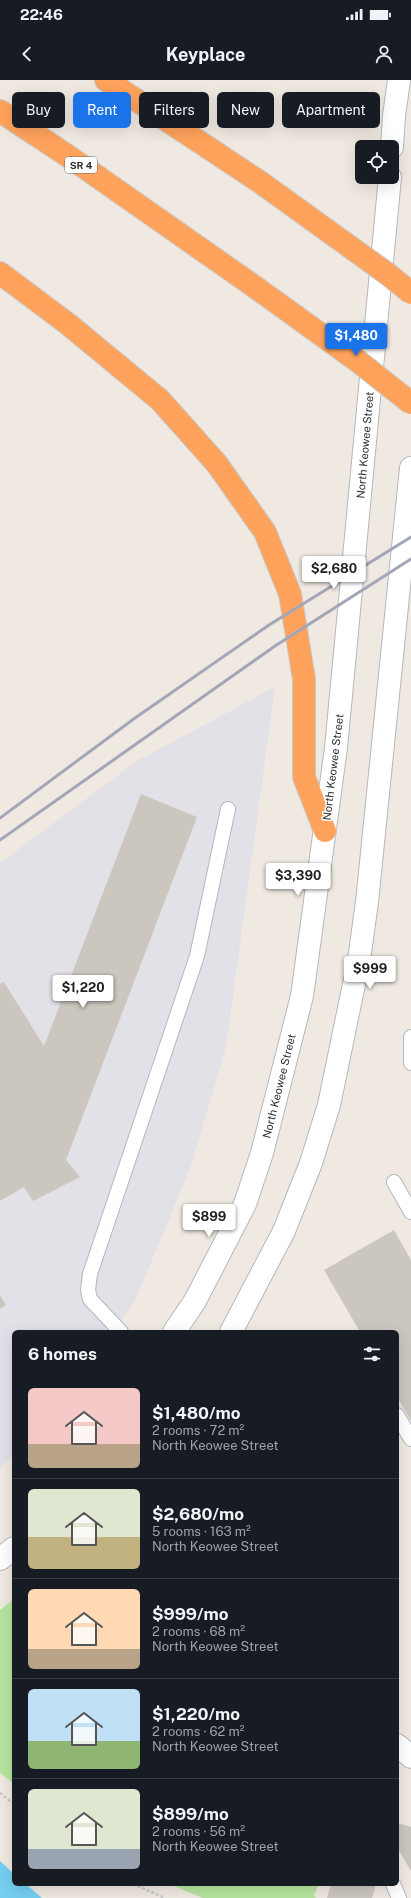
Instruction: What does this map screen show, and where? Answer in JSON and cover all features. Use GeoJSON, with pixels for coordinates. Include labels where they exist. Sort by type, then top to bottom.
{"type":"FeatureCollection","features":[{"type":"Feature","properties":{"kind":"highway"},"geometry":{"type":"LineString","coordinates":[[106,80],[260,182],[389,275],[411,293]]}},
{"type":"Feature","properties":{"kind":"highway","name":"SR 4"},"geometry":{"type":"LineString","coordinates":[[0,111],[68,156],[255,287],[359,362],[411,403]]}},
{"type":"Feature","properties":{"kind":"highway"},"geometry":{"type":"LineString","coordinates":[[0,273],[68,324],[160,400],[216,464],[265,532],[290,594],[304,679],[304,777],[325,831]]}},
{"type":"Feature","properties":{"kind":"main road"},"geometry":{"type":"LineString","coordinates":[[392,140],[399,80]]}},
{"type":"Feature","properties":{"kind":"main road","name":"North Keowee Street"},"geometry":{"type":"LineString","coordinates":[[175,1330],[195,1301],[225,1246],[245,1204],[262,1154],[302,996],[336,748],[389,184]]}},
{"type":"Feature","properties":{"kind":"main road"},"geometry":{"type":"LineString","coordinates":[[232,1330],[284,1232],[311,1163],[330,1104],[359,960],[367,902],[411,468]]}},
{"type":"Feature","properties":{"kind":"main road"},"geometry":{"type":"LineString","coordinates":[[0,1559],[12,1550]]}},
{"type":"Feature","properties":{"kind":"main road"},"geometry":{"type":"LineString","coordinates":[[399,1747],[411,1757]]}},
{"type":"Feature","properties":{"kind":"lane"},"geometry":{"type":"LineString","coordinates":[[119,1330],[90,1299],[88,1290],[90,1274],[197,956],[228,809]]}},
{"type":"Feature","properties":{"kind":"lane"},"geometry":{"type":"LineString","coordinates":[[411,1037],[411,1064]]}},
{"type":"Feature","properties":{"kind":"lane"},"geometry":{"type":"LineString","coordinates":[[394,1182],[411,1212]]}},
{"type":"Feature","properties":{"kind":"lane"},"geometry":{"type":"LineString","coordinates":[[399,1418],[411,1439]]}},
{"type":"Feature","properties":{"kind":"lane"},"geometry":{"type":"LineString","coordinates":[[394,1886],[399,1898]]}},
{"type":"Feature","properties":{"kind":"path"},"geometry":{"type":"LineString","coordinates":[[0,1793],[12,1802]]}},
{"type":"Feature","properties":{"kind":"path"},"geometry":{"type":"LineString","coordinates":[[138,1886],[165,1898]]}},
{"type":"Feature","properties":{"kind":"shaded area"},"geometry":{"type":"Polygon","coordinates":[[[275,687],[226,1047],[191,1166],[135,1301],[115,1330],[12,1330],[12,1457],[0,1468],[0,863],[137,761],[275,687]]]}},
{"type":"Feature","properties":{"kind":"green space"},"geometry":{"type":"Polygon","coordinates":[[[12,1601],[12,1782],[0,1773],[0,1610],[12,1601]]]}},
{"type":"Feature","properties":{"kind":"green space"},"geometry":{"type":"Polygon","coordinates":[[[174,1886],[318,1886],[314,1895],[316,1898],[203,1898],[174,1886]]]}},
{"type":"Feature","properties":{"kind":"water"},"geometry":{"type":"Polygon","coordinates":[[[0,1861],[12,1872],[12,1886],[28,1886],[42,1898],[0,1898],[0,1861]]]}},
{"type":"Feature","properties":{"kind":"building"},"geometry":{"type":"Polygon","coordinates":[[[141,794],[197,817],[66,1160],[80,1177],[33,1201],[24,1187],[0,1201],[0,984],[4,982],[44,1046],[141,794]]]}},
{"type":"Feature","properties":{"kind":"building"},"geometry":{"type":"Polygon","coordinates":[[[394,1230],[411,1260],[411,1421],[399,1400],[399,1330],[359,1330],[324,1270],[394,1230]]]}},
{"type":"Feature","properties":{"kind":"building"},"geometry":{"type":"Polygon","coordinates":[[[0,1295],[6,1305],[0,1309],[0,1295]]]}},
{"type":"Feature","properties":{"kind":"building"},"geometry":{"type":"Polygon","coordinates":[[[399,1824],[411,1827],[411,1871],[399,1850],[399,1824]]]}},
{"type":"Feature","properties":{"kind":"building"},"geometry":{"type":"Polygon","coordinates":[[[330,1886],[375,1886],[372,1898],[327,1898],[330,1886]]]}},
{"type":"Feature","properties":{"kind":"railway"},"geometry":{"type":"LineString","coordinates":[[0,818],[135,718],[269,625],[411,537]]}},
{"type":"Feature","properties":{"kind":"railway"},"geometry":{"type":"LineString","coordinates":[[0,840],[275,646],[411,559]]}}]}
